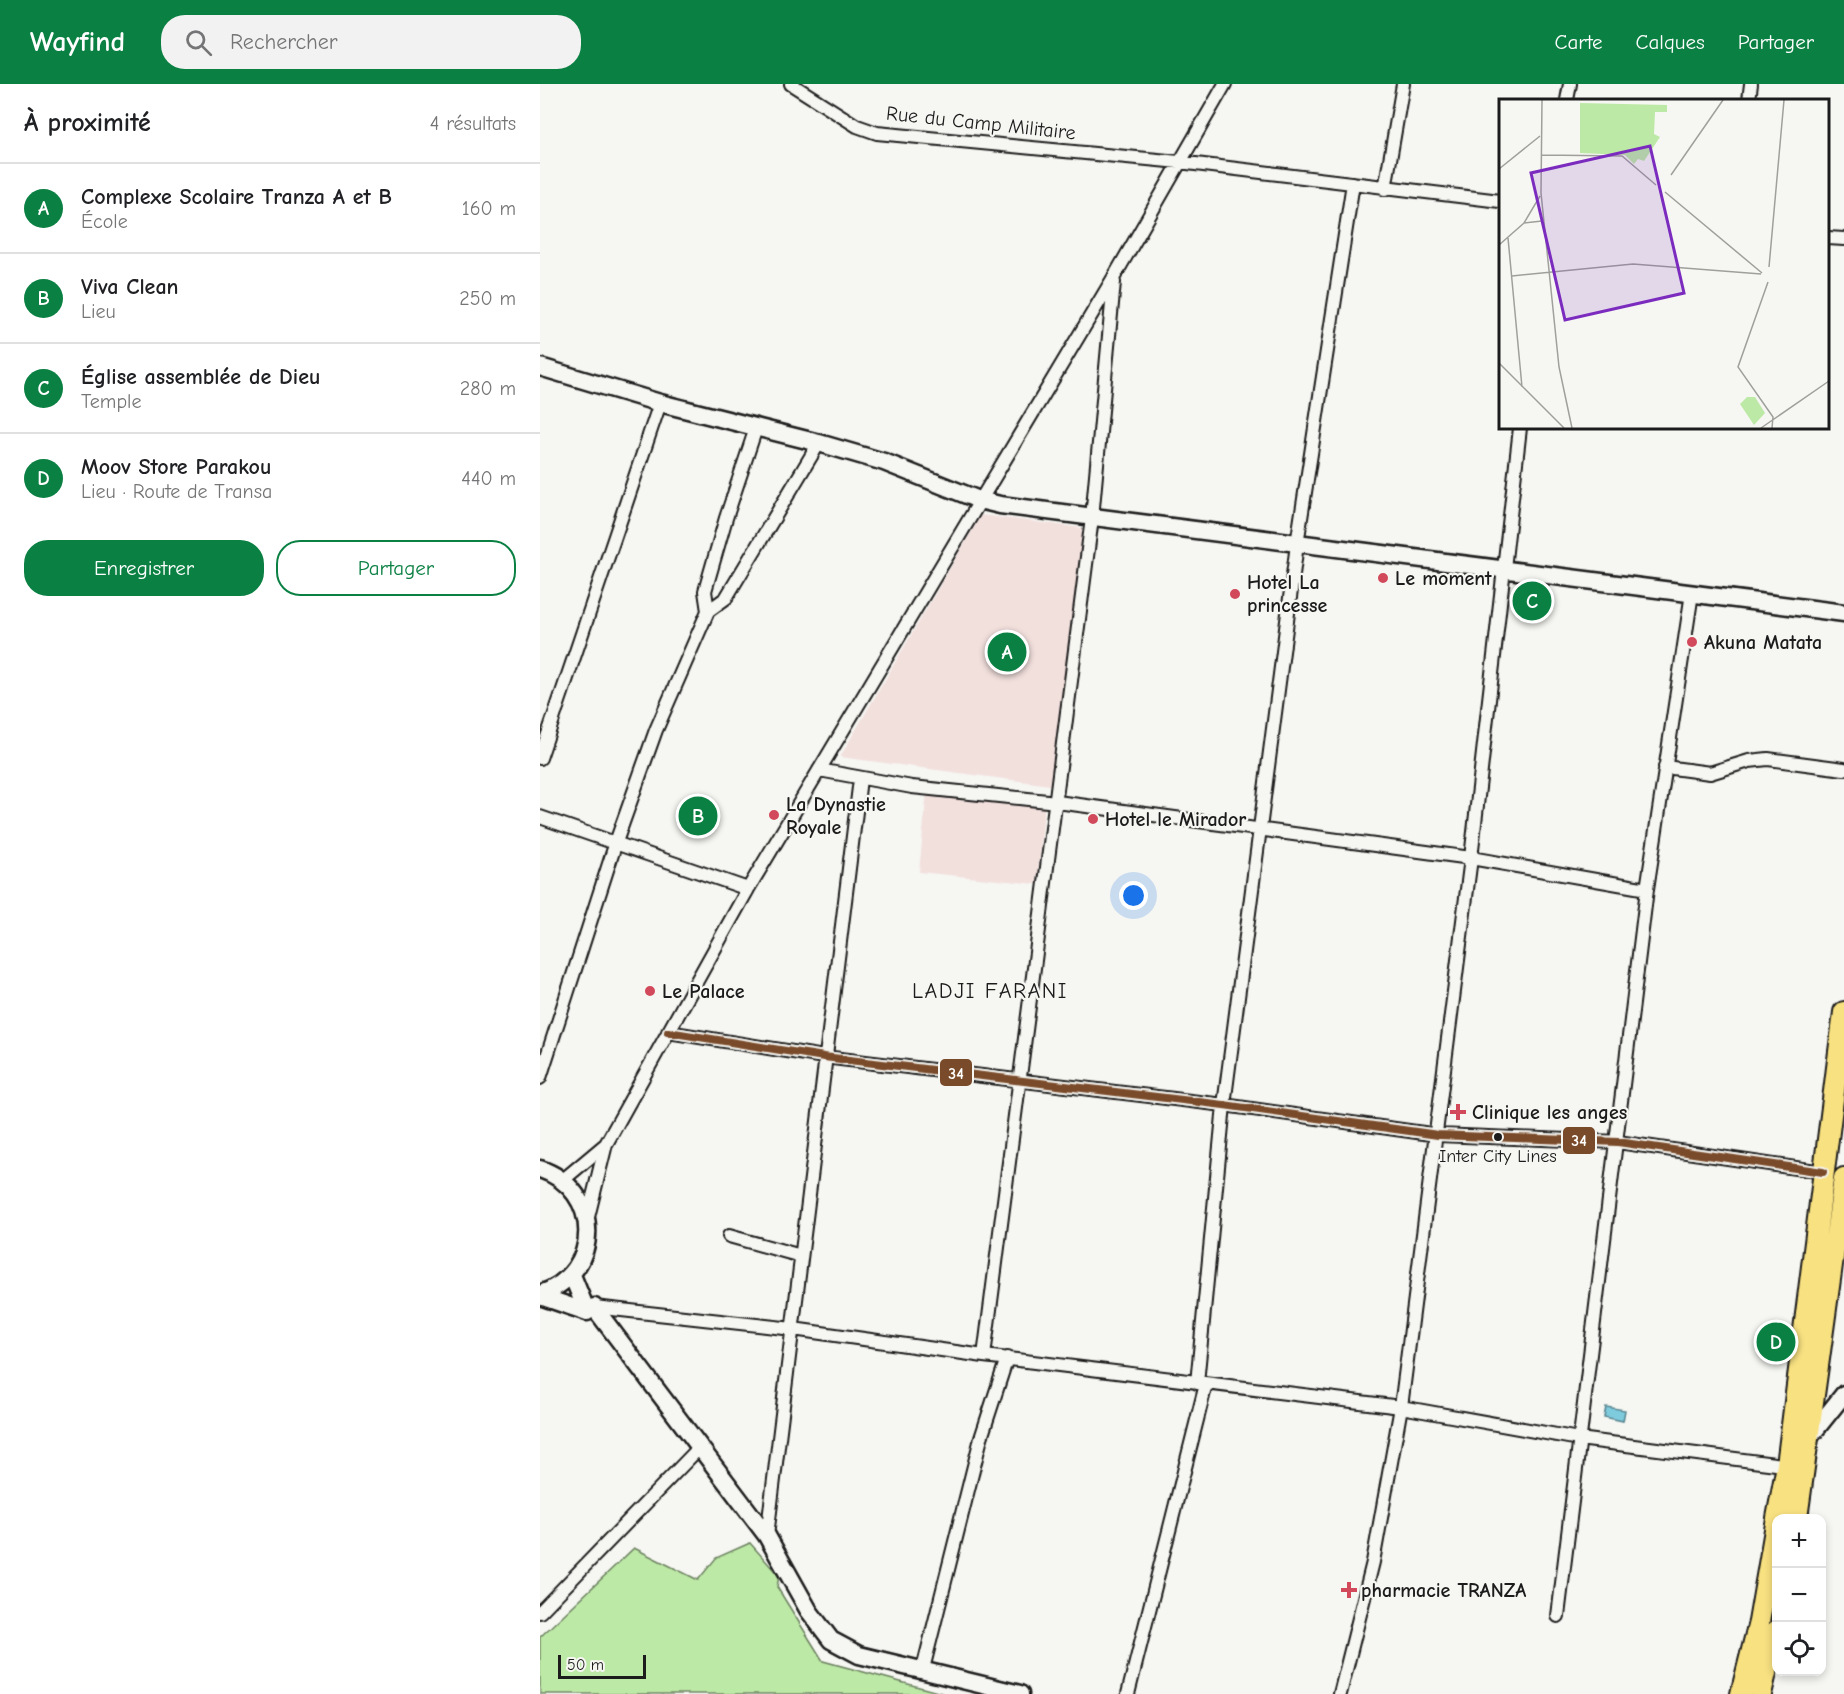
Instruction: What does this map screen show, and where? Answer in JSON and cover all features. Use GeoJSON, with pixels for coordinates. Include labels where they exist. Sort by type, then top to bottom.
{"type":"FeatureCollection","features":[{"type":"Feature","properties":{"kind":"main road"},"geometry":{"type":"LineString","coordinates":[[1797,1514],[1794,1397],[1844,1012]]}},
{"type":"Feature","properties":{"kind":"main road"},"geometry":{"type":"LineString","coordinates":[[1779,1514],[1796,1467],[1821,1410],[1844,1178]]}},
{"type":"Feature","properties":{"kind":"main road"},"geometry":{"type":"LineString","coordinates":[[1741,1694],[1759,1622],[1772,1547]]}},
{"type":"Feature","properties":{"kind":"main road"},"geometry":{"type":"LineString","coordinates":[[1761,1694],[1772,1648]]}},
{"type":"Feature","properties":{"kind":"street","name":"Rue du Camp Militaire"},"geometry":{"type":"LineString","coordinates":[[791,84],[857,126],[877,133],[1179,162],[1385,189],[1499,201]]}},
{"type":"Feature","properties":{"kind":"street"},"geometry":{"type":"LineString","coordinates":[[540,1295],[562,1284],[572,1275],[582,1258],[587,1240],[587,1221],[606,1144],[748,889],[1114,278],[1225,84]]}},
{"type":"Feature","properties":{"kind":"street"},"geometry":{"type":"LineString","coordinates":[[1385,189],[1403,84]]}},
{"type":"Feature","properties":{"kind":"street"},"geometry":{"type":"LineString","coordinates":[[1567,99],[1570,84]]}},
{"type":"Feature","properties":{"kind":"street"},"geometry":{"type":"LineString","coordinates":[[1749,99],[1751,84]]}},
{"type":"Feature","properties":{"kind":"street"},"geometry":{"type":"LineString","coordinates":[[1128,1694],[1202,1383],[1224,1105],[1297,544],[1353,183]]}},
{"type":"Feature","properties":{"kind":"street"},"geometry":{"type":"LineString","coordinates":[[1829,238],[1844,239]]}},
{"type":"Feature","properties":{"kind":"street"},"geometry":{"type":"LineString","coordinates":[[984,1356],[1092,518],[1114,278]]}},
{"type":"Feature","properties":{"kind":"street"},"geometry":{"type":"LineString","coordinates":[[540,367],[660,403],[819,443],[915,473],[979,500],[1092,518],[1844,613]]}},
{"type":"Feature","properties":{"kind":"street"},"geometry":{"type":"LineString","coordinates":[[540,758],[660,403]]}},
{"type":"Feature","properties":{"kind":"street"},"geometry":{"type":"LineString","coordinates":[[708,611],[705,591],[756,428]]}},
{"type":"Feature","properties":{"kind":"street"},"geometry":{"type":"LineString","coordinates":[[1341,1694],[1372,1562],[1401,1407],[1438,1135],[1506,570],[1520,429]]}},
{"type":"Feature","properties":{"kind":"street"},"geometry":{"type":"LineString","coordinates":[[540,1078],[616,842],[656,730],[708,611],[726,598],[819,443]]}},
{"type":"Feature","properties":{"kind":"street"},"geometry":{"type":"LineString","coordinates":[[1558,1616],[1618,1142],[1647,889],[1692,593]]}},
{"type":"Feature","properties":{"kind":"street"},"geometry":{"type":"LineString","coordinates":[[1665,767],[1710,772],[1749,761],[1768,759],[1844,769]]}},
{"type":"Feature","properties":{"kind":"street"},"geometry":{"type":"LineString","coordinates":[[819,770],[861,779],[961,793],[1057,802],[1471,858],[1647,889]]}},
{"type":"Feature","properties":{"kind":"street"},"geometry":{"type":"LineString","coordinates":[[767,1536],[824,1057],[861,779]]}},
{"type":"Feature","properties":{"kind":"street"},"geometry":{"type":"LineString","coordinates":[[540,817],[748,889]]}},
{"type":"Feature","properties":{"kind":"street"},"geometry":{"type":"LineString","coordinates":[[668,1032],[824,1057],[1224,1105],[1438,1135],[1618,1142],[1823,1172]]}},
{"type":"Feature","properties":{"kind":"street"},"geometry":{"type":"LineString","coordinates":[[563,1180],[606,1144]]}},
{"type":"Feature","properties":{"kind":"street"},"geometry":{"type":"LineString","coordinates":[[540,1169],[563,1180],[579,1198],[587,1221]]}},
{"type":"Feature","properties":{"kind":"street"},"geometry":{"type":"LineString","coordinates":[[729,1236],[801,1256]]}},
{"type":"Feature","properties":{"kind":"street"},"geometry":{"type":"LineString","coordinates":[[572,1275],[591,1310],[700,1447],[767,1536],[809,1611],[831,1640],[859,1655],[1020,1694]]}},
{"type":"Feature","properties":{"kind":"street"},"geometry":{"type":"LineString","coordinates":[[540,1295],[591,1310],[793,1329],[984,1356],[1401,1407],[1579,1439],[1796,1467]]}},
{"type":"Feature","properties":{"kind":"street"},"geometry":{"type":"LineString","coordinates":[[923,1669],[981,1438],[1007,1358]]}},
{"type":"Feature","properties":{"kind":"street"},"geometry":{"type":"LineString","coordinates":[[1794,1397],[1799,1403],[1821,1410],[1844,1394]]}},
{"type":"Feature","properties":{"kind":"street"},"geometry":{"type":"LineString","coordinates":[[540,1612],[700,1447]]}},
{"type":"Feature","properties":{"kind":"shaded area"},"geometry":{"type":"Polygon","coordinates":[[[981,515],[1083,528],[1050,785],[840,757],[981,515]]]}},
{"type":"Feature","properties":{"kind":"shaded area"},"geometry":{"type":"Polygon","coordinates":[[[927,791],[1045,803],[1037,884],[919,872],[927,791]]]}},
{"type":"Feature","properties":{"kind":"green space"},"geometry":{"type":"Polygon","coordinates":[[[750,1543],[779,1576],[777,1587],[823,1661],[945,1694],[540,1694],[540,1637],[634,1548],[698,1580],[716,1558],[750,1543]]]}},
{"type":"Feature","properties":{"kind":"water"},"geometry":{"type":"Polygon","coordinates":[[[1606,1407],[1625,1410],[1623,1421],[1604,1417],[1606,1407]]]}},
{"type":"Feature","properties":{"kind":"transit line","name":"34"},"geometry":{"type":"LineString","coordinates":[[668,1032],[824,1057],[1224,1105],[1438,1135],[1618,1142],[1823,1172]]}},
{"type":"Feature","properties":{"kind":"place","name":"Le moment"},"geometry":{"type":"Point","coordinates":[1383,578]}},
{"type":"Feature","properties":{"kind":"place","name":"Hotel La princesse"},"geometry":{"type":"Point","coordinates":[1235,594]}},
{"type":"Feature","properties":{"kind":"place","name":"Église assemblée de Dieu"},"geometry":{"type":"Point","coordinates":[1532,601]}},
{"type":"Feature","properties":{"kind":"place","name":"Akuna Matata"},"geometry":{"type":"Point","coordinates":[1692,642]}},
{"type":"Feature","properties":{"kind":"place","name":"Complexe Scolaire Tranza A et B"},"geometry":{"type":"Point","coordinates":[1007,652]}},
{"type":"Feature","properties":{"kind":"place","name":"La Dynastie Royale"},"geometry":{"type":"Point","coordinates":[774,815]}},
{"type":"Feature","properties":{"kind":"place","name":"Viva Clean"},"geometry":{"type":"Point","coordinates":[698,816]}},
{"type":"Feature","properties":{"kind":"place","name":"Hotel le Mirador"},"geometry":{"type":"Point","coordinates":[1093,819]}},
{"type":"Feature","properties":{"kind":"place","name":"Le Palace"},"geometry":{"type":"Point","coordinates":[650,991]}},
{"type":"Feature","properties":{"kind":"place","name":"Clinique les anges"},"geometry":{"type":"Point","coordinates":[1458,1112]}},
{"type":"Feature","properties":{"kind":"place","name":"Inter City Lines"},"geometry":{"type":"Point","coordinates":[1498,1137]}},
{"type":"Feature","properties":{"kind":"place","name":"Moov Store Parakou"},"geometry":{"type":"Point","coordinates":[1776,1342]}},
{"type":"Feature","properties":{"kind":"place","name":"pharmacie TRANZA"},"geometry":{"type":"Point","coordinates":[1349,1590]}},
{"type":"Feature","properties":{"kind":"district","name":"LADJI FARANI"},"geometry":{"type":"Point","coordinates":[990,991]}}]}
